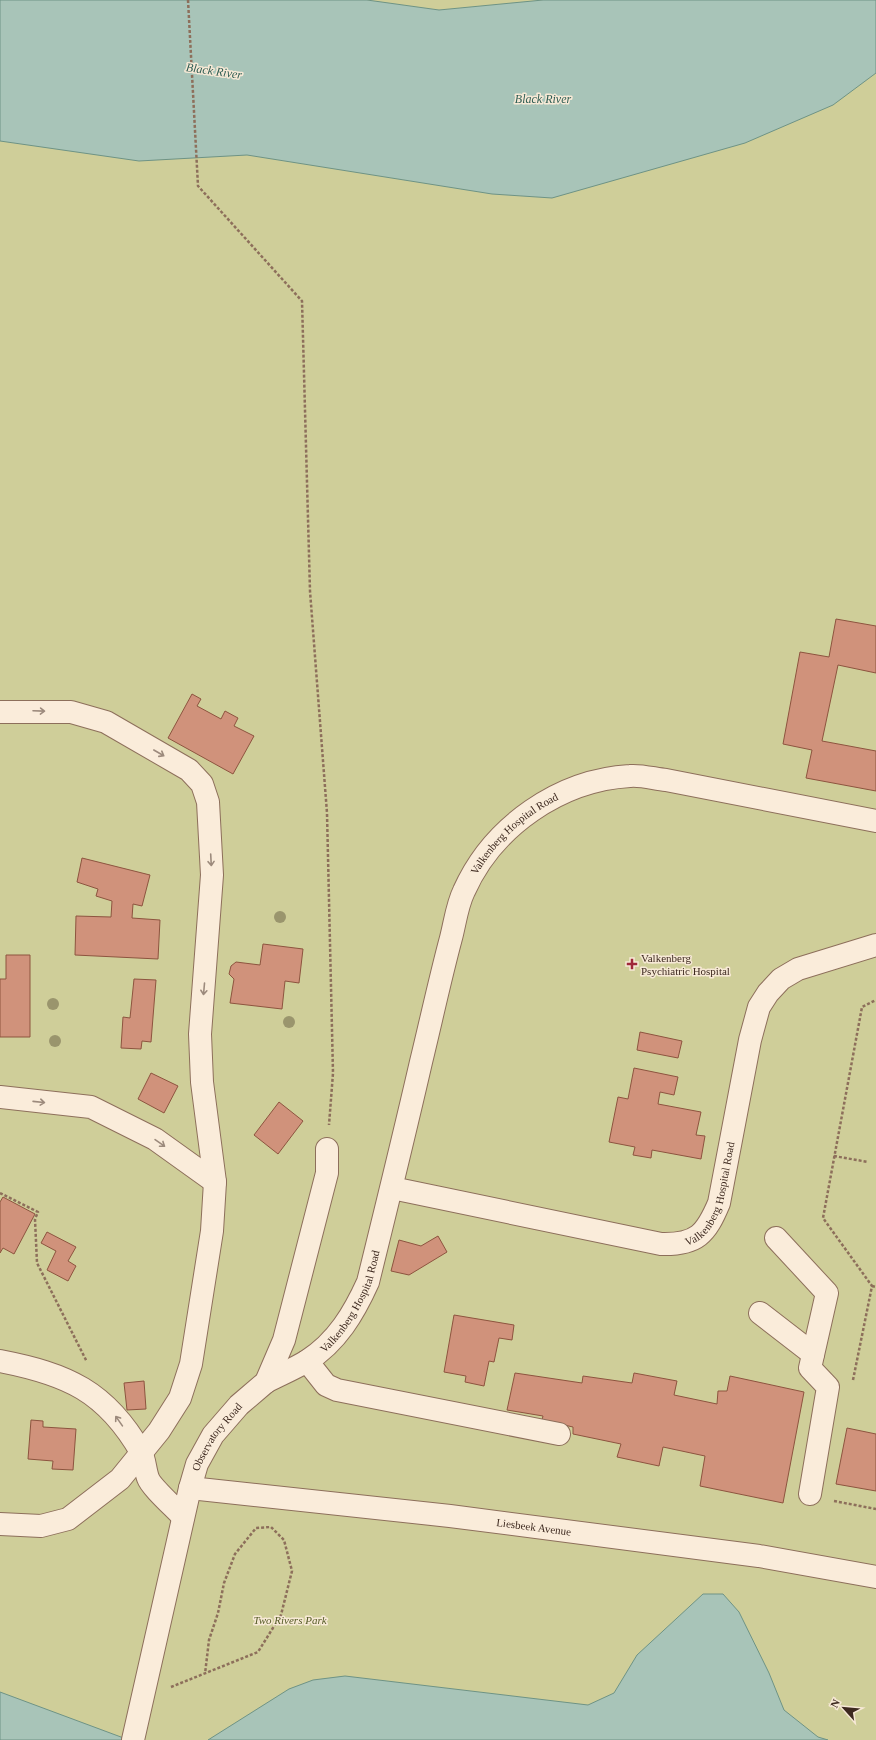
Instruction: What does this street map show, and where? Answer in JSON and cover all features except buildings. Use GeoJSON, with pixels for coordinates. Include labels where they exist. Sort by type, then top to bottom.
{"type":"FeatureCollection","features":[{"type":"Feature","properties":{"kind":"street"},"geometry":{"type":"LineString","coordinates":[[0,712],[71,712],[106,722],[189,770],[202,784],[208,802],[212,875],[207,958],[200,1034],[202,1082],[215,1182],[212,1231],[191,1364],[180,1398],[159,1431],[120,1479],[68,1518],[41,1526],[0,1524]]}},
{"type":"Feature","properties":{"kind":"street","name":"Valkenberg Hospital Road"},"geometry":{"type":"LineString","coordinates":[[266,1382],[307,1361],[325,1347],[343,1327],[356,1308],[368,1282],[392,1188],[444,964],[463,892],[475,870],[493,845],[518,819],[544,802],[570,790],[605,779],[632,776],[666,780],[876,821]]}},
{"type":"Feature","properties":{"kind":"street","name":"Valkenberg Hospital Road"},"geometry":{"type":"LineString","coordinates":[[392,1188],[661,1244],[679,1244],[697,1237],[710,1225],[719,1203],[752,1032],[759,1007],[768,993],[781,978],[798,969],[876,945]]}},
{"type":"Feature","properties":{"kind":"street"},"geometry":{"type":"LineString","coordinates":[[0,1097],[90,1107],[155,1139],[215,1182]]}},
{"type":"Feature","properties":{"kind":"street","name":"Observatory Road"},"geometry":{"type":"LineString","coordinates":[[134,1734],[190,1488],[198,1464],[213,1436],[239,1405],[266,1382],[284,1340],[327,1173],[327,1149]]}},
{"type":"Feature","properties":{"kind":"street"},"geometry":{"type":"LineString","coordinates":[[776,1238],[827,1293],[810,1368],[828,1387],[819,1497]]}},
{"type":"Feature","properties":{"kind":"street"},"geometry":{"type":"LineString","coordinates":[[760,1313],[813,1354]]}},
{"type":"Feature","properties":{"kind":"street"},"geometry":{"type":"LineString","coordinates":[[0,1361],[25,1366],[68,1381],[93,1394],[113,1412],[142,1453],[148,1480],[183,1516]]}},
{"type":"Feature","properties":{"kind":"street"},"geometry":{"type":"LineString","coordinates":[[307,1361],[326,1385],[337,1390],[559,1434]]}},
{"type":"Feature","properties":{"kind":"street","name":"Liesbeek Avenue"},"geometry":{"type":"LineString","coordinates":[[190,1488],[450,1516],[759,1556],[876,1577]]}},
{"type":"Feature","properties":{"kind":"path"},"geometry":{"type":"LineString","coordinates":[[188,0],[198,186],[302,301],[310,591],[327,813],[333,1073],[327,1149]]}},
{"type":"Feature","properties":{"kind":"path"},"geometry":{"type":"LineString","coordinates":[[876,1000],[862,1007],[823,1218],[872,1286],[876,1287]]}},
{"type":"Feature","properties":{"kind":"path"},"geometry":{"type":"LineString","coordinates":[[834,1156],[868,1162]]}},
{"type":"Feature","properties":{"kind":"path"},"geometry":{"type":"LineString","coordinates":[[0,1193],[38,1212],[35,1219],[37,1263],[86,1358],[93,1394]]}},
{"type":"Feature","properties":{"kind":"path"},"geometry":{"type":"LineString","coordinates":[[852,1386],[872,1286]]}},
{"type":"Feature","properties":{"kind":"path"},"geometry":{"type":"LineString","coordinates":[[819,1497],[876,1509]]}},
{"type":"Feature","properties":{"kind":"path"},"geometry":{"type":"LineString","coordinates":[[143,1697],[205,1674],[258,1652],[281,1615],[292,1571],[284,1540],[271,1527],[256,1528],[235,1554],[224,1583],[218,1613],[209,1640],[205,1674]]}},
{"type":"Feature","properties":{"kind":"green space","name":"Two Rivers Park"},"geometry":{"type":"Polygon","coordinates":[[[0,0],[876,0],[876,1740],[0,1740],[0,0]]]}},
{"type":"Feature","properties":{"kind":"water","name":"Black River"},"geometry":{"type":"Polygon","coordinates":[[[0,0],[367,0],[439,10],[543,0],[876,0],[876,73],[833,105],[745,143],[552,198],[492,194],[247,155],[139,161],[0,141],[0,0]]]}},
{"type":"Feature","properties":{"kind":"water"},"geometry":{"type":"Polygon","coordinates":[[[703,1594],[723,1594],[739,1612],[769,1673],[784,1710],[818,1737],[828,1740],[208,1740],[289,1689],[313,1680],[345,1676],[588,1705],[614,1693],[637,1655],[703,1594]]]}},
{"type":"Feature","properties":{"kind":"water"},"geometry":{"type":"Polygon","coordinates":[[[0,1692],[129,1740],[0,1740],[0,1692]]]}},
{"type":"Feature","properties":{"kind":"place","name":"Valkenberg Psychiatric Hospital"},"geometry":{"type":"Point","coordinates":[632,964]}}]}
